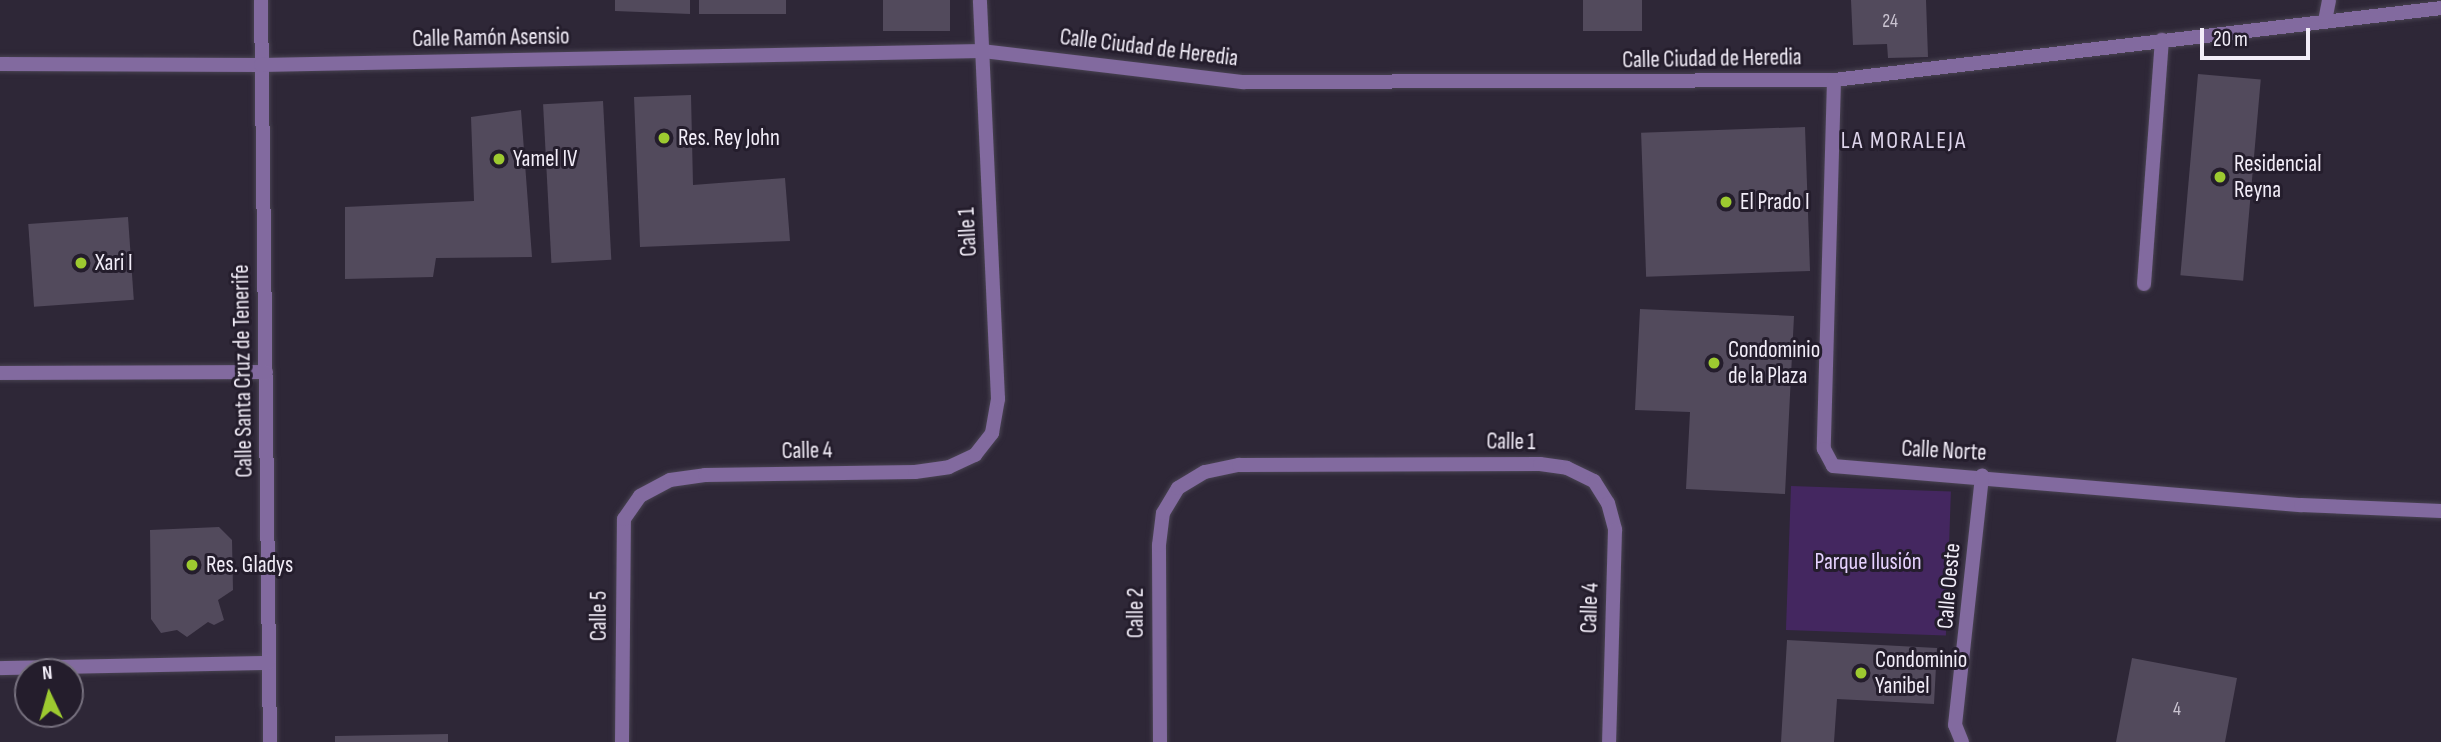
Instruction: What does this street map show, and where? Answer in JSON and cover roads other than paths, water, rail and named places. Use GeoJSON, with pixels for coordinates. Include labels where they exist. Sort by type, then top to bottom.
{"type":"FeatureCollection","features":[{"type":"Feature","properties":{"kind":"street","name":"Calle Santa Cruz de Tenerife"},"geometry":{"type":"LineString","coordinates":[[261,0],[270,742]]}},
{"type":"Feature","properties":{"kind":"street","name":"Calle 1"},"geometry":{"type":"LineString","coordinates":[[975,455],[992,433],[998,399],[980,0]]}},
{"type":"Feature","properties":{"kind":"street"},"geometry":{"type":"LineString","coordinates":[[2325,21],[2329,0]]}},
{"type":"Feature","properties":{"kind":"street","name":"Calle Ciudad de Heredia"},"geometry":{"type":"LineString","coordinates":[[982,51],[1243,82],[1834,80],[2441,8]]}},
{"type":"Feature","properties":{"kind":"street"},"geometry":{"type":"LineString","coordinates":[[2144,285],[2162,40]]}},
{"type":"Feature","properties":{"kind":"street","name":"Calle Ramón Asensio"},"geometry":{"type":"LineString","coordinates":[[0,64],[261,65],[982,51]]}},
{"type":"Feature","properties":{"kind":"street","name":"Calle Norte"},"geometry":{"type":"LineString","coordinates":[[1834,80],[1824,449],[1833,466],[1851,470],[1982,475],[2301,505],[2441,511]]}},
{"type":"Feature","properties":{"kind":"street"},"geometry":{"type":"LineString","coordinates":[[0,373],[266,372]]}},
{"type":"Feature","properties":{"kind":"street","name":"Calle 4"},"geometry":{"type":"LineString","coordinates":[[640,496],[670,480],[705,475],[915,472],[949,467],[975,455]]}},
{"type":"Feature","properties":{"kind":"street","name":"Calle 1"},"geometry":{"type":"LineString","coordinates":[[1178,488],[1205,472],[1239,465],[1540,464],[1567,468],[1594,481]]}},
{"type":"Feature","properties":{"kind":"street","name":"Calle Oeste"},"geometry":{"type":"LineString","coordinates":[[1962,742],[1955,725],[1982,475]]}},
{"type":"Feature","properties":{"kind":"street","name":"Calle 4"},"geometry":{"type":"LineString","coordinates":[[1594,481],[1608,503],[1615,530],[1609,742]]}},
{"type":"Feature","properties":{"kind":"street","name":"Calle 2"},"geometry":{"type":"LineString","coordinates":[[1160,742],[1158,545],[1163,513],[1178,488]]}},
{"type":"Feature","properties":{"kind":"street","name":"Calle 5"},"geometry":{"type":"LineString","coordinates":[[622,742],[624,519],[640,496]]}},
{"type":"Feature","properties":{"kind":"street"},"geometry":{"type":"LineString","coordinates":[[0,668],[269,663]]}},
{"type":"Feature","properties":{"kind":"place","name":"Res. Rey John"},"geometry":{"type":"Point","coordinates":[664,138]}},
{"type":"Feature","properties":{"kind":"place","name":"Yamel IV"},"geometry":{"type":"Point","coordinates":[499,159]}},
{"type":"Feature","properties":{"kind":"place","name":"Residencial Reyna"},"geometry":{"type":"Point","coordinates":[2220,177]}},
{"type":"Feature","properties":{"kind":"place","name":"El Prado I"},"geometry":{"type":"Point","coordinates":[1726,202]}},
{"type":"Feature","properties":{"kind":"place","name":"Xari I"},"geometry":{"type":"Point","coordinates":[81,263]}},
{"type":"Feature","properties":{"kind":"place","name":"Condominio de la Plaza"},"geometry":{"type":"Point","coordinates":[1714,363]}},
{"type":"Feature","properties":{"kind":"place","name":"Res. Gladys"},"geometry":{"type":"Point","coordinates":[192,565]}},
{"type":"Feature","properties":{"kind":"place","name":"Condominio Yanibel"},"geometry":{"type":"Point","coordinates":[1861,673]}},
{"type":"Feature","properties":{"kind":"district","name":"LA MORALEJA"},"geometry":{"type":"Point","coordinates":[1904,141]}},
{"type":"Feature","properties":{"kind":"park label","name":"Parque Ilusión"},"geometry":{"type":"Point","coordinates":[1868,562]}}]}
